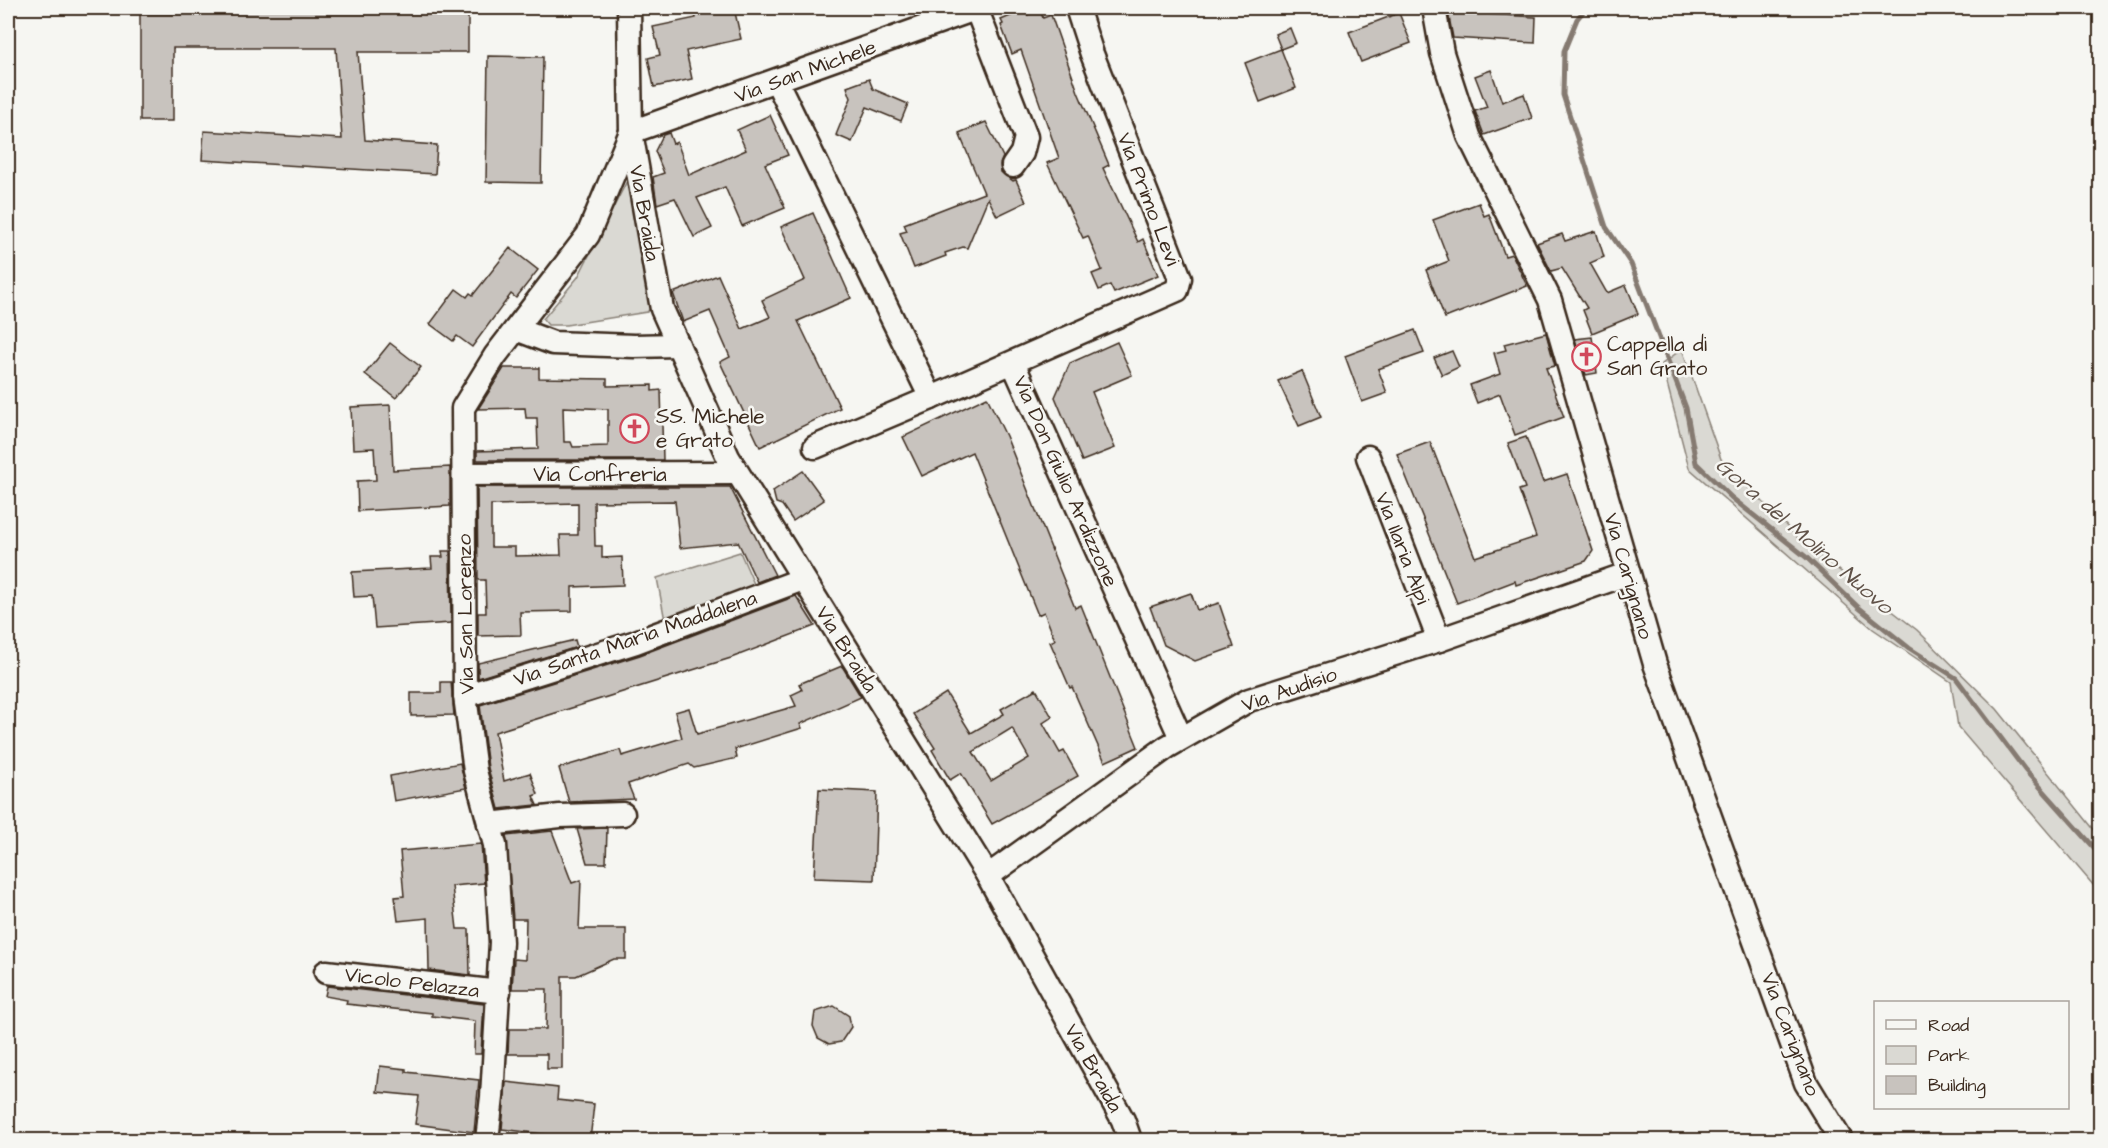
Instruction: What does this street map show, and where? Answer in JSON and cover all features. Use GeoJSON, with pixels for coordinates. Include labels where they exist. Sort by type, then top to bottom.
{"type":"FeatureCollection","features":[{"type":"Feature","properties":{"kind":"street"},"geometry":{"type":"LineString","coordinates":[[629,8],[631,132]]}},
{"type":"Feature","properties":{"kind":"street"},"geometry":{"type":"LineString","coordinates":[[977,8],[1026,137],[1022,153],[1013,166]]}},
{"type":"Feature","properties":{"kind":"street","name":"Via San Michele"},"geometry":{"type":"LineString","coordinates":[[631,132],[777,82],[977,8]]}},
{"type":"Feature","properties":{"kind":"street","name":"Via Primo Levi"},"geometry":{"type":"LineString","coordinates":[[1013,363],[1178,290],[1179,278],[1092,54],[1077,8]]}},
{"type":"Feature","properties":{"kind":"street","name":"Via Carignano"},"geometry":{"type":"LineString","coordinates":[[1434,8],[1442,53],[1469,136],[1550,300],[1627,574],[1655,664],[1806,1083],[1841,1140]]}},
{"type":"Feature","properties":{"kind":"street"},"geometry":{"type":"LineString","coordinates":[[777,82],[931,398]]}},
{"type":"Feature","properties":{"kind":"street","name":"Via San Lorenzo"},"geometry":{"type":"LineString","coordinates":[[487,1140],[501,942],[495,845],[475,771],[465,696],[463,408],[516,330],[588,235],[631,132]]}},
{"type":"Feature","properties":{"kind":"street","name":"Via Braida"},"geometry":{"type":"LineString","coordinates":[[631,132],[662,309],[737,473],[988,876],[1122,1120],[1130,1140]]}},
{"type":"Feature","properties":{"kind":"street"},"geometry":{"type":"LineString","coordinates":[[516,330],[553,343],[678,345]]}},
{"type":"Feature","properties":{"kind":"street","name":"Via Don Giulio Ardizzone"},"geometry":{"type":"LineString","coordinates":[[815,447],[1013,363],[1181,738]]}},
{"type":"Feature","properties":{"kind":"street","name":"Via Ilaria Alpi"},"geometry":{"type":"LineString","coordinates":[[1368,457],[1439,640]]}},
{"type":"Feature","properties":{"kind":"street","name":"Via Confreria"},"geometry":{"type":"LineString","coordinates":[[464,474],[737,473]]}},
{"type":"Feature","properties":{"kind":"street","name":"Via Audisio"},"geometry":{"type":"LineString","coordinates":[[988,876],[1181,738],[1249,700],[1439,640],[1627,574]]}},
{"type":"Feature","properties":{"kind":"street","name":"Via Santa Maria Maddalena"},"geometry":{"type":"LineString","coordinates":[[465,696],[636,642],[803,579]]}},
{"type":"Feature","properties":{"kind":"street"},"geometry":{"type":"LineString","coordinates":[[489,824],[560,816],[623,814]]}},
{"type":"Feature","properties":{"kind":"street","name":"Vicolo Pelazza"},"geometry":{"type":"LineString","coordinates":[[326,972],[499,992]]}},
{"type":"Feature","properties":{"kind":"green space"},"geometry":{"type":"Polygon","coordinates":[[[627,181],[636,185],[655,304],[647,312],[566,325],[548,325],[543,319],[578,277],[627,181]]]}},
{"type":"Feature","properties":{"kind":"green space"},"geometry":{"type":"Polygon","coordinates":[[[1682,349],[1721,459],[1800,540],[1917,630],[1997,709],[2100,837],[2100,893],[1958,727],[1951,682],[1873,629],[1689,468],[1662,364],[1682,349]]]}},
{"type":"Feature","properties":{"kind":"green space"},"geometry":{"type":"Polygon","coordinates":[[[740,552],[758,593],[666,626],[657,578],[740,552]]]}},
{"type":"Feature","properties":{"kind":"building"},"geometry":{"type":"Polygon","coordinates":[[[234,8],[468,8],[468,52],[358,52],[365,140],[437,145],[435,174],[202,160],[204,131],[342,139],[336,48],[173,48],[173,121],[140,121],[140,13],[234,14],[234,8]]]}},
{"type":"Feature","properties":{"kind":"building"},"geometry":{"type":"Polygon","coordinates":[[[694,8],[734,8],[741,39],[686,51],[692,79],[654,87],[648,58],[660,55],[653,27],[696,18],[694,8]]]}},
{"type":"Feature","properties":{"kind":"building"},"geometry":{"type":"Polygon","coordinates":[[[1025,10],[1027,15],[1040,10],[1043,18],[1051,15],[1078,92],[1109,165],[1103,168],[1138,242],[1143,239],[1158,275],[1114,293],[1110,285],[1099,290],[1092,274],[1102,270],[1088,236],[1083,238],[1047,163],[1059,158],[1021,50],[1012,54],[1001,25],[1003,24],[1001,20],[1025,10]]]}},
{"type":"Feature","properties":{"kind":"building"},"geometry":{"type":"Polygon","coordinates":[[[1448,12],[1536,17],[1535,43],[1453,38],[1448,12]]]}},
{"type":"Feature","properties":{"kind":"building"},"geometry":{"type":"Polygon","coordinates":[[[1399,13],[1411,43],[1361,62],[1349,32],[1399,13]]]}},
{"type":"Feature","properties":{"kind":"building"},"geometry":{"type":"Polygon","coordinates":[[[1290,28],[1296,43],[1281,49],[1275,34],[1290,28]]]}},
{"type":"Feature","properties":{"kind":"building"},"geometry":{"type":"Polygon","coordinates":[[[1281,49],[1296,88],[1260,102],[1245,63],[1281,49]]]}},
{"type":"Feature","properties":{"kind":"building"},"geometry":{"type":"Polygon","coordinates":[[[488,56],[543,57],[541,183],[486,182],[488,56]]]}},
{"type":"Feature","properties":{"kind":"building"},"geometry":{"type":"Polygon","coordinates":[[[1491,70],[1502,102],[1524,94],[1532,118],[1484,135],[1475,111],[1487,107],[1475,76],[1491,70]]]}},
{"type":"Feature","properties":{"kind":"building"},"geometry":{"type":"Polygon","coordinates":[[[869,79],[873,89],[908,104],[901,121],[867,107],[852,142],[836,135],[851,98],[847,87],[869,79]]]}},
{"type":"Feature","properties":{"kind":"building"},"geometry":{"type":"Polygon","coordinates":[[[770,115],[788,155],[765,164],[785,208],[742,226],[725,187],[697,198],[712,228],[694,237],[675,198],[657,204],[653,177],[664,173],[655,151],[663,135],[669,133],[673,144],[677,142],[689,175],[746,150],[737,130],[770,115]]]}},
{"type":"Feature","properties":{"kind":"building"},"geometry":{"type":"Polygon","coordinates":[[[986,122],[1003,157],[1000,164],[1001,172],[1013,181],[1016,180],[1026,202],[997,216],[988,198],[967,248],[963,247],[945,253],[946,256],[914,268],[900,233],[907,231],[904,224],[984,193],[959,133],[986,122]]]}},
{"type":"Feature","properties":{"kind":"building"},"geometry":{"type":"Polygon","coordinates":[[[1479,203],[1484,216],[1489,214],[1505,256],[1512,254],[1527,286],[1445,318],[1426,270],[1449,261],[1433,220],[1479,203]]]}},
{"type":"Feature","properties":{"kind":"building"},"geometry":{"type":"Polygon","coordinates":[[[813,213],[851,298],[798,321],[840,408],[760,447],[720,362],[730,357],[710,311],[683,322],[673,293],[718,275],[742,329],[770,317],[762,300],[805,280],[781,227],[813,213]]]}},
{"type":"Feature","properties":{"kind":"building"},"geometry":{"type":"Polygon","coordinates":[[[1596,231],[1604,257],[1590,263],[1607,293],[1626,285],[1638,314],[1592,333],[1583,310],[1587,308],[1562,268],[1551,271],[1537,243],[1562,234],[1565,241],[1596,231]]]}},
{"type":"Feature","properties":{"kind":"building"},"geometry":{"type":"Polygon","coordinates":[[[510,248],[538,270],[516,298],[511,294],[472,347],[457,336],[453,341],[430,324],[456,289],[467,297],[470,293],[473,295],[510,248]]]}},
{"type":"Feature","properties":{"kind":"building"},"geometry":{"type":"Polygon","coordinates":[[[1415,330],[1424,353],[1378,369],[1387,393],[1362,402],[1345,356],[1415,330]]]}},
{"type":"Feature","properties":{"kind":"building"},"geometry":{"type":"Polygon","coordinates":[[[1546,333],[1555,366],[1546,368],[1564,417],[1515,435],[1500,394],[1477,403],[1470,385],[1500,374],[1494,353],[1506,350],[1504,344],[1546,333]]]}},
{"type":"Feature","properties":{"kind":"building","name":"Cappella di San Grato"},"geometry":{"type":"Polygon","coordinates":[[[1592,337],[1597,373],[1586,375],[1575,339],[1592,337]]]}},
{"type":"Feature","properties":{"kind":"building"},"geometry":{"type":"Polygon","coordinates":[[[1117,342],[1132,375],[1092,392],[1115,448],[1082,461],[1055,397],[1070,363],[1117,342]]]}},
{"type":"Feature","properties":{"kind":"building"},"geometry":{"type":"Polygon","coordinates":[[[390,343],[421,367],[396,398],[365,374],[390,343]]]}},
{"type":"Feature","properties":{"kind":"building"},"geometry":{"type":"Polygon","coordinates":[[[1452,351],[1459,367],[1442,375],[1434,358],[1452,351]]]}},
{"type":"Feature","properties":{"kind":"building"},"geometry":{"type":"Polygon","coordinates":[[[504,368],[539,368],[539,378],[607,379],[607,386],[652,385],[652,391],[661,390],[663,460],[477,460],[477,451],[538,449],[537,418],[526,418],[525,408],[478,409],[504,368]],[[563,407],[564,442],[571,442],[573,447],[608,446],[608,409],[563,407]]]}},
{"type":"Feature","properties":{"kind":"building"},"geometry":{"type":"Polygon","coordinates":[[[1302,371],[1321,417],[1299,426],[1278,381],[1302,371]]]}},
{"type":"Feature","properties":{"kind":"building"},"geometry":{"type":"Polygon","coordinates":[[[987,397],[1006,436],[1075,608],[1081,605],[1138,747],[1105,762],[1050,642],[1055,640],[1044,612],[1038,615],[972,452],[922,476],[903,437],[987,397]]]}},
{"type":"Feature","properties":{"kind":"building"},"geometry":{"type":"Polygon","coordinates":[[[390,405],[393,470],[450,467],[450,506],[358,511],[357,481],[376,480],[374,448],[353,449],[351,407],[390,405]]]}},
{"type":"Feature","properties":{"kind":"building"},"geometry":{"type":"Polygon","coordinates":[[[1526,437],[1543,482],[1567,474],[1593,551],[1586,561],[1516,585],[1515,581],[1457,603],[1397,454],[1430,442],[1475,557],[1536,537],[1519,490],[1525,488],[1508,443],[1526,437]]]}},
{"type":"Feature","properties":{"kind":"building"},"geometry":{"type":"Polygon","coordinates":[[[803,471],[824,500],[793,521],[782,505],[776,503],[773,491],[803,471]]]}},
{"type":"Feature","properties":{"kind":"building"},"geometry":{"type":"Polygon","coordinates":[[[477,487],[730,487],[775,575],[757,582],[738,542],[680,548],[675,501],[594,502],[595,546],[602,546],[602,558],[622,557],[623,585],[572,587],[572,611],[520,612],[521,635],[478,636],[478,613],[486,613],[485,580],[478,580],[477,487]],[[578,503],[491,505],[491,547],[515,547],[515,556],[561,555],[560,535],[578,535],[578,503]]]}},
{"type":"Feature","properties":{"kind":"building"},"geometry":{"type":"Polygon","coordinates":[[[442,551],[450,551],[451,623],[375,628],[372,596],[354,597],[352,572],[432,568],[431,557],[443,557],[442,551]]]}},
{"type":"Feature","properties":{"kind":"building"},"geometry":{"type":"Polygon","coordinates":[[[1191,593],[1197,610],[1219,603],[1234,647],[1195,661],[1164,645],[1150,607],[1191,593]]]}},
{"type":"Feature","properties":{"kind":"building"},"geometry":{"type":"Polygon","coordinates":[[[796,596],[815,626],[731,658],[495,732],[504,781],[530,773],[538,794],[533,796],[537,805],[499,809],[488,768],[480,705],[640,655],[796,596]]]}},
{"type":"Feature","properties":{"kind":"building"},"geometry":{"type":"Polygon","coordinates":[[[575,640],[577,647],[478,678],[478,663],[575,640]]]}},
{"type":"Feature","properties":{"kind":"building"},"geometry":{"type":"Polygon","coordinates":[[[842,666],[861,697],[800,724],[802,728],[735,749],[737,758],[694,768],[689,764],[628,784],[634,799],[569,802],[559,768],[620,750],[622,756],[682,738],[675,712],[689,708],[697,734],[796,706],[791,695],[802,690],[799,684],[842,666]]]}},
{"type":"Feature","properties":{"kind":"building"},"geometry":{"type":"Polygon","coordinates":[[[441,682],[451,682],[454,715],[411,716],[411,693],[441,693],[441,682]]]}},
{"type":"Feature","properties":{"kind":"building"},"geometry":{"type":"Polygon","coordinates":[[[1036,689],[1052,717],[1043,723],[1060,753],[1064,751],[1078,776],[992,824],[961,773],[950,780],[932,750],[935,748],[913,714],[946,693],[971,733],[1004,714],[1001,709],[1036,689]],[[1012,728],[973,752],[991,781],[1029,758],[1012,728]]]}},
{"type":"Feature","properties":{"kind":"building"},"geometry":{"type":"Polygon","coordinates":[[[460,763],[466,788],[394,801],[390,776],[460,763]]]}},
{"type":"Feature","properties":{"kind":"building"},"geometry":{"type":"Polygon","coordinates":[[[819,789],[877,792],[874,880],[814,878],[819,789]]]}},
{"type":"Feature","properties":{"kind":"building"},"geometry":{"type":"Polygon","coordinates":[[[607,828],[606,863],[587,863],[577,829],[607,828]]]}},
{"type":"Feature","properties":{"kind":"building"},"geometry":{"type":"Polygon","coordinates":[[[552,831],[572,883],[581,880],[579,929],[626,929],[626,959],[614,959],[576,976],[562,976],[562,1069],[547,1069],[547,1054],[508,1054],[509,1029],[546,1029],[547,989],[512,989],[514,959],[525,960],[526,919],[513,919],[506,836],[552,831]]]}},
{"type":"Feature","properties":{"kind":"building"},"geometry":{"type":"Polygon","coordinates":[[[481,844],[484,883],[452,886],[457,929],[469,929],[470,975],[429,970],[428,918],[398,921],[395,897],[404,896],[400,851],[481,844]]]}},
{"type":"Feature","properties":{"kind":"building"},"geometry":{"type":"Polygon","coordinates":[[[327,986],[484,1004],[481,1054],[474,1054],[475,1021],[432,1016],[432,1013],[346,1004],[347,1000],[325,996],[327,986]]]}},
{"type":"Feature","properties":{"kind":"building"},"geometry":{"type":"Polygon","coordinates":[[[834,1006],[849,1016],[851,1027],[841,1042],[829,1044],[818,1038],[813,1026],[815,1012],[834,1006]]]}},
{"type":"Feature","properties":{"kind":"building"},"geometry":{"type":"Polygon","coordinates":[[[380,1066],[406,1069],[406,1072],[479,1080],[474,1132],[415,1124],[419,1096],[377,1092],[380,1066]]]}},
{"type":"Feature","properties":{"kind":"building"},"geometry":{"type":"Polygon","coordinates":[[[506,1082],[558,1088],[557,1100],[594,1104],[590,1140],[502,1129],[506,1082]]]}},
{"type":"Feature","properties":{"kind":"waterway","name":"Gora del Molino Nuovo"},"geometry":{"type":"LineString","coordinates":[[1586,8],[1577,19],[1564,51],[1563,95],[1606,227],[1631,264],[1686,408],[1696,463],[1732,498],[1806,557],[1858,607],[1909,648],[1956,678],[2025,770],[2100,854]]}},
{"type":"Feature","properties":{"kind":"place","name":"Cappella di San Grato"},"geometry":{"type":"Point","coordinates":[1586,356]}},
{"type":"Feature","properties":{"kind":"place","name":"SS. Michele e Grato"},"geometry":{"type":"Point","coordinates":[635,428]}}]}
